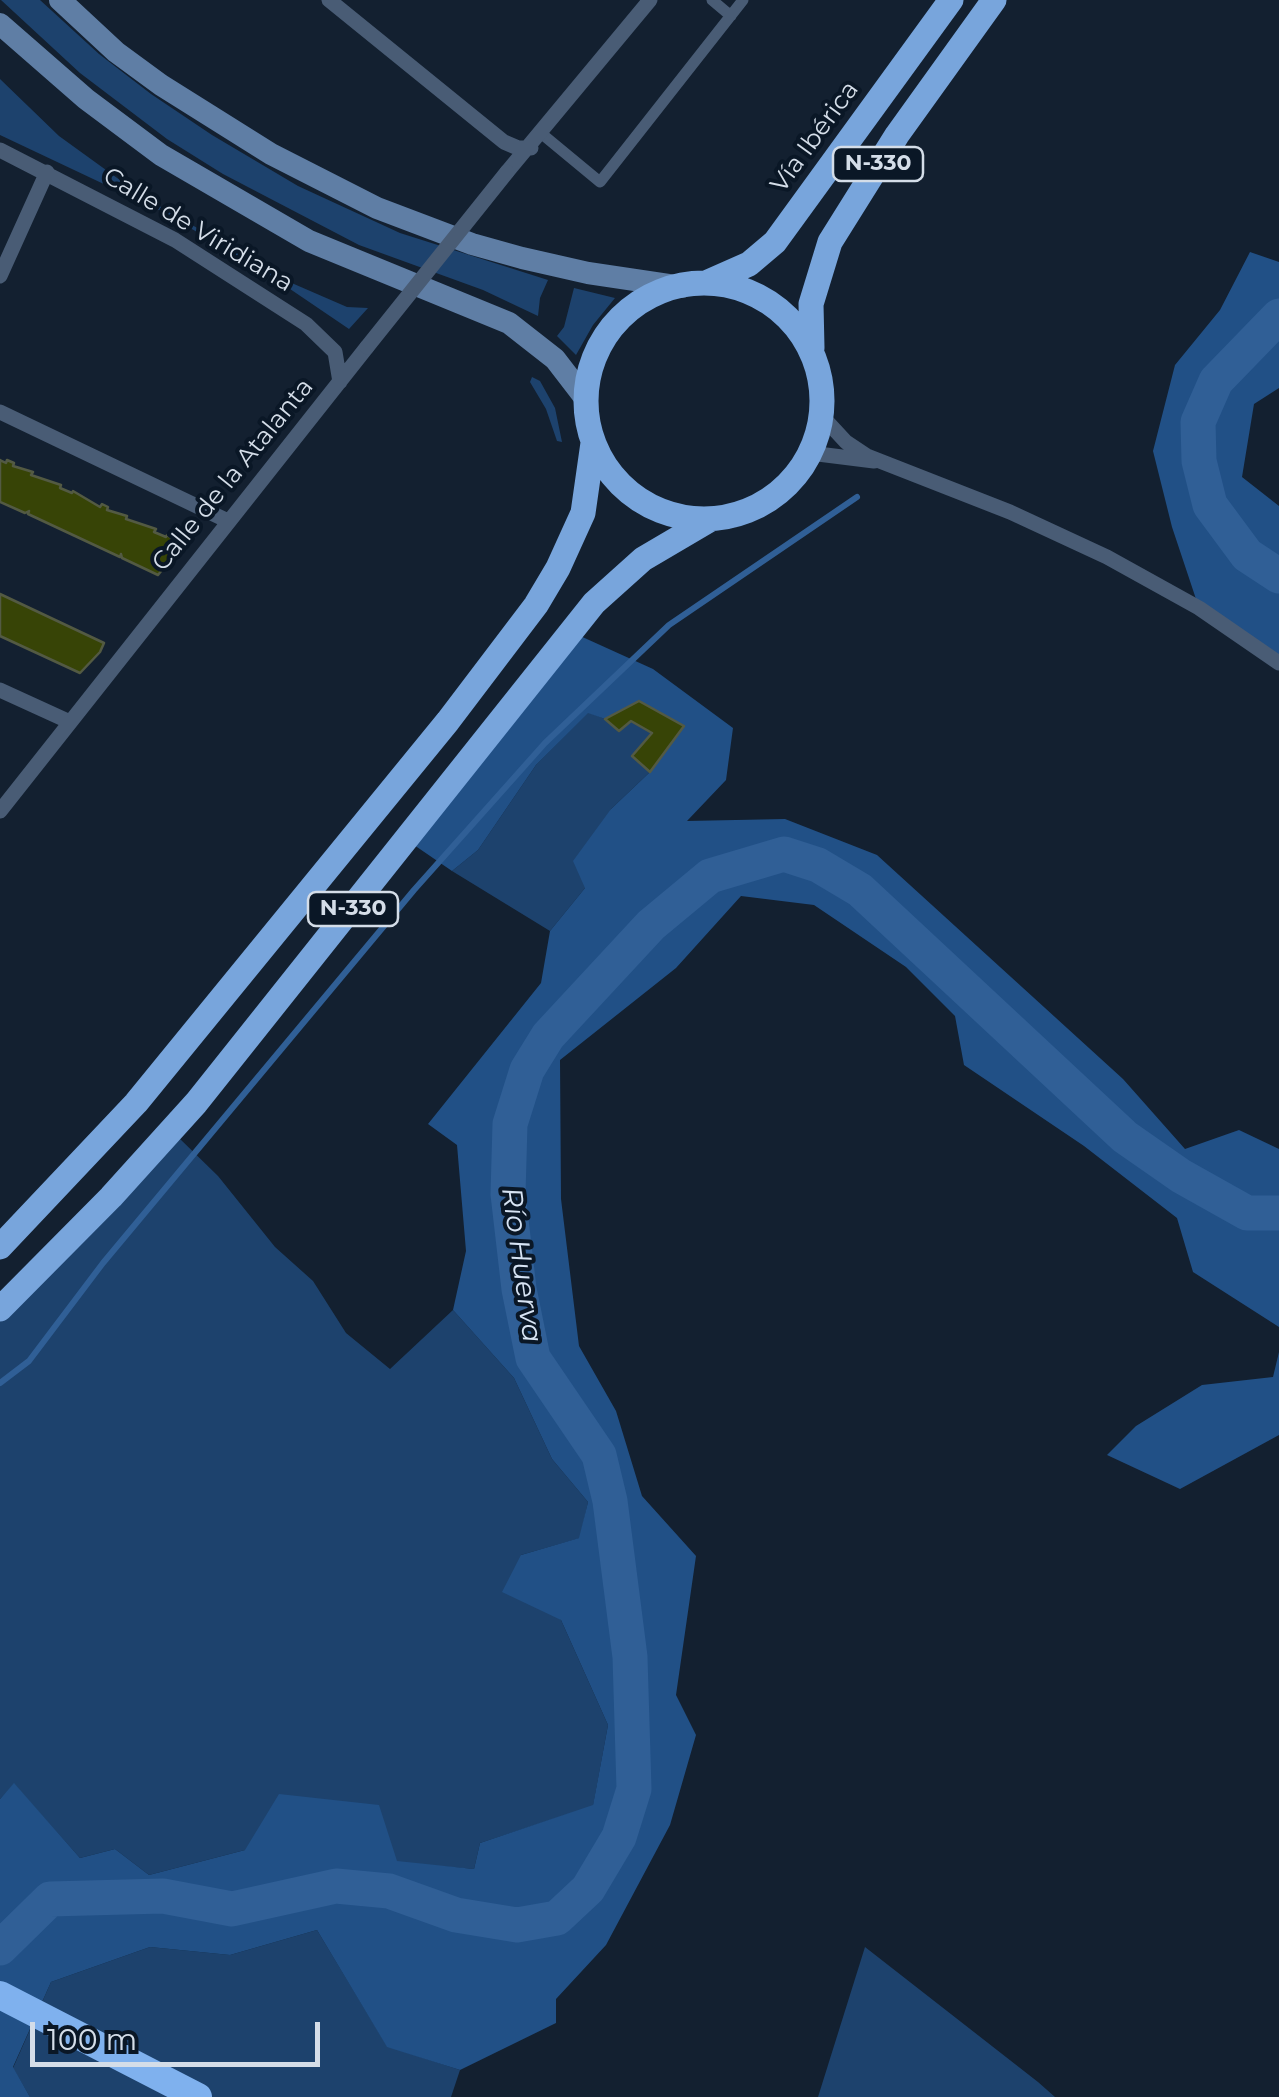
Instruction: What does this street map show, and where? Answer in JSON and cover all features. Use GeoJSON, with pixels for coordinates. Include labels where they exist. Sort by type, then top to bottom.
{"type":"FeatureCollection","features":[{"type":"Feature","properties":{"kind":"highway","name":"Vía Ibérica"},"geometry":{"type":"LineString","coordinates":[[694,285],[749,264],[775,242],[951,0]]}},
{"type":"Feature","properties":{"kind":"highway","name":"N-330"},"geometry":{"type":"LineString","coordinates":[[0,1310],[196,1103],[594,603],[642,560],[711,519],[749,509],[776,494],[810,453],[821,415],[811,304],[830,242],[897,136],[994,0]]}},
{"type":"Feature","properties":{"kind":"highway"},"geometry":{"type":"LineString","coordinates":[[694,285],[741,289],[773,304],[812,348]]}},
{"type":"Feature","properties":{"kind":"highway","name":"N-330"},"geometry":{"type":"LineString","coordinates":[[0,1247],[136,1103],[448,720],[536,605],[583,513],[592,443],[585,398],[594,362],[621,319],[651,297],[694,285]]}},
{"type":"Feature","properties":{"kind":"highway","name":"N-330"},"geometry":{"type":"LineString","coordinates":[[592,443],[622,485],[644,502],[670,514],[711,519]]}},
{"type":"Feature","properties":{"kind":"highway"},"geometry":{"type":"LineString","coordinates":[[0,1996],[198,2097]]}},
{"type":"Feature","properties":{"kind":"main road"},"geometry":{"type":"LineString","coordinates":[[60,0],[116,52],[161,86],[272,154],[378,208],[472,244],[537,262],[579,272],[694,285]]}},
{"type":"Feature","properties":{"kind":"main road"},"geometry":{"type":"LineString","coordinates":[[0,24],[86,99],[160,155],[309,242],[509,323],[544,348],[585,398]]}},
{"type":"Feature","properties":{"kind":"street"},"geometry":{"type":"LineString","coordinates":[[328,0],[504,142],[531,148]]}},
{"type":"Feature","properties":{"kind":"street","name":"Calle de la Atalanta"},"geometry":{"type":"LineString","coordinates":[[0,811],[507,172],[531,148],[650,0]]}},
{"type":"Feature","properties":{"kind":"street"},"geometry":{"type":"LineString","coordinates":[[712,0],[731,16]]}},
{"type":"Feature","properties":{"kind":"street"},"geometry":{"type":"LineString","coordinates":[[542,134],[600,182],[743,0]]}},
{"type":"Feature","properties":{"kind":"street","name":"Calle de Viridiana"},"geometry":{"type":"LineString","coordinates":[[0,150],[175,240],[306,324],[334,352],[340,382]]}},
{"type":"Feature","properties":{"kind":"street"},"geometry":{"type":"LineString","coordinates":[[0,276],[47,172]]}},
{"type":"Feature","properties":{"kind":"street"},"geometry":{"type":"LineString","coordinates":[[0,412],[228,521]]}},
{"type":"Feature","properties":{"kind":"street"},"geometry":{"type":"LineString","coordinates":[[821,415],[846,442],[878,462],[1010,512],[1106,558],[1199,608],[1279,662]]}},
{"type":"Feature","properties":{"kind":"street"},"geometry":{"type":"LineString","coordinates":[[810,453],[878,462]]}},
{"type":"Feature","properties":{"kind":"street"},"geometry":{"type":"LineString","coordinates":[[0,690],[70,722]]}},
{"type":"Feature","properties":{"kind":"shaded area"},"geometry":{"type":"Polygon","coordinates":[[[1,0],[40,0],[99,54],[151,94],[298,186],[400,233],[548,280],[538,316],[483,290],[359,245],[223,174],[167,139],[80,73],[1,0]]]}},
{"type":"Feature","properties":{"kind":"shaded area"},"geometry":{"type":"Polygon","coordinates":[[[0,79],[59,136],[142,196],[294,284],[347,307],[368,308],[349,329],[265,272],[163,212],[0,135],[0,79]]]}},
{"type":"Feature","properties":{"kind":"shaded area"},"geometry":{"type":"Polygon","coordinates":[[[1250,252],[1279,262],[1279,388],[1254,404],[1242,477],[1279,506],[1279,663],[1199,608],[1172,527],[1153,451],[1175,365],[1220,310],[1250,252]]]}},
{"type":"Feature","properties":{"kind":"shaded area"},"geometry":{"type":"Polygon","coordinates":[[[574,288],[615,298],[576,355],[557,336],[564,327],[574,288]]]}},
{"type":"Feature","properties":{"kind":"shaded area"},"geometry":{"type":"Polygon","coordinates":[[[532,377],[540,381],[555,408],[562,442],[557,441],[546,409],[530,382],[532,377]]]}},
{"type":"Feature","properties":{"kind":"shaded area"},"geometry":{"type":"Polygon","coordinates":[[[578,635],[653,669],[733,728],[726,780],[687,821],[785,819],[877,855],[1123,1079],[1185,1149],[1239,1130],[1279,1149],[1279,1327],[1193,1272],[1177,1218],[1084,1146],[964,1065],[955,1016],[906,967],[814,905],[741,896],[676,968],[560,1060],[561,1199],[579,1346],[616,1411],[642,1496],[696,1556],[676,1695],[696,1735],[670,1825],[606,1945],[556,1999],[556,2023],[460,2070],[387,2047],[317,1930],[230,1955],[150,1947],[51,1982],[13,2067],[30,2097],[0,2097],[0,1799],[14,1783],[80,1858],[115,1849],[149,1875],[245,1850],[279,1794],[379,1805],[397,1861],[474,1869],[480,1843],[593,1805],[608,1725],[561,1620],[502,1592],[521,1555],[579,1538],[588,1502],[552,1459],[514,1378],[453,1310],[466,1251],[457,1145],[428,1124],[541,983],[550,931],[585,888],[573,861],[611,809],[650,772],[684,726],[639,701],[605,719],[588,713],[536,765],[478,850],[452,871],[414,845],[578,635]]]}},
{"type":"Feature","properties":{"kind":"shaded area"},"geometry":{"type":"Polygon","coordinates":[[[588,712],[619,731],[631,721],[652,733],[632,756],[650,772],[611,809],[585,888],[550,931],[452,871],[478,850],[536,765],[588,712]]]}},
{"type":"Feature","properties":{"kind":"shaded area"},"geometry":{"type":"Polygon","coordinates":[[[177,1136],[218,1176],[275,1247],[313,1281],[346,1333],[390,1369],[453,1310],[514,1378],[552,1459],[588,1502],[580,1538],[521,1555],[561,1620],[608,1725],[593,1806],[480,1843],[474,1869],[245,1850],[149,1875],[115,1849],[80,1858],[14,1784],[0,1799],[0,1321],[177,1136]]]}},
{"type":"Feature","properties":{"kind":"shaded area"},"geometry":{"type":"Polygon","coordinates":[[[1279,1352],[1279,1435],[1180,1489],[1107,1455],[1136,1426],[1202,1385],[1273,1377],[1279,1352]]]}},
{"type":"Feature","properties":{"kind":"shaded area"},"geometry":{"type":"Polygon","coordinates":[[[317,1930],[387,2046],[460,2070],[451,2097],[30,2097],[13,2068],[51,1982],[150,1947],[230,1955],[317,1930]]]}},
{"type":"Feature","properties":{"kind":"shaded area"},"geometry":{"type":"Polygon","coordinates":[[[865,1947],[1038,2082],[1055,2097],[818,2097],[865,1947]]]}},
{"type":"Feature","properties":{"kind":"building"},"geometry":{"type":"Polygon","coordinates":[[[0,460],[156,529],[154,532],[182,545],[158,575],[121,554],[120,557],[28,514],[29,511],[25,513],[0,502],[0,460]]]}},
{"type":"Feature","properties":{"kind":"building"},"geometry":{"type":"Polygon","coordinates":[[[0,594],[104,643],[100,652],[80,673],[0,636],[0,594]]]}},
{"type":"Feature","properties":{"kind":"building"},"geometry":{"type":"Polygon","coordinates":[[[639,701],[684,726],[650,772],[632,756],[652,733],[631,721],[619,731],[605,719],[639,701]]]}},
{"type":"Feature","properties":{"kind":"waterway","name":"Río Huerva"},"geometry":{"type":"LineString","coordinates":[[1279,316],[1216,381],[1198,422],[1199,461],[1210,505],[1247,555],[1279,576]]}},
{"type":"Feature","properties":{"kind":"waterway"},"geometry":{"type":"LineString","coordinates":[[0,1383],[29,1361],[103,1263],[414,890],[545,743],[669,625],[857,497]]}},
{"type":"Feature","properties":{"kind":"waterway","name":"Río Huerva"},"geometry":{"type":"LineString","coordinates":[[0,1948],[50,1899],[163,1896],[232,1909],[336,1886],[389,1891],[456,1915],[517,1925],[557,1918],[588,1889],[619,1837],[634,1789],[630,1657],[610,1501],[599,1455],[533,1358],[519,1289],[508,1194],[510,1124],[527,1070],[548,1036],[651,925],[710,876],[784,854],[818,865],[860,890],[1125,1137],[1181,1176],[1247,1213],[1279,1213]]}}]}
